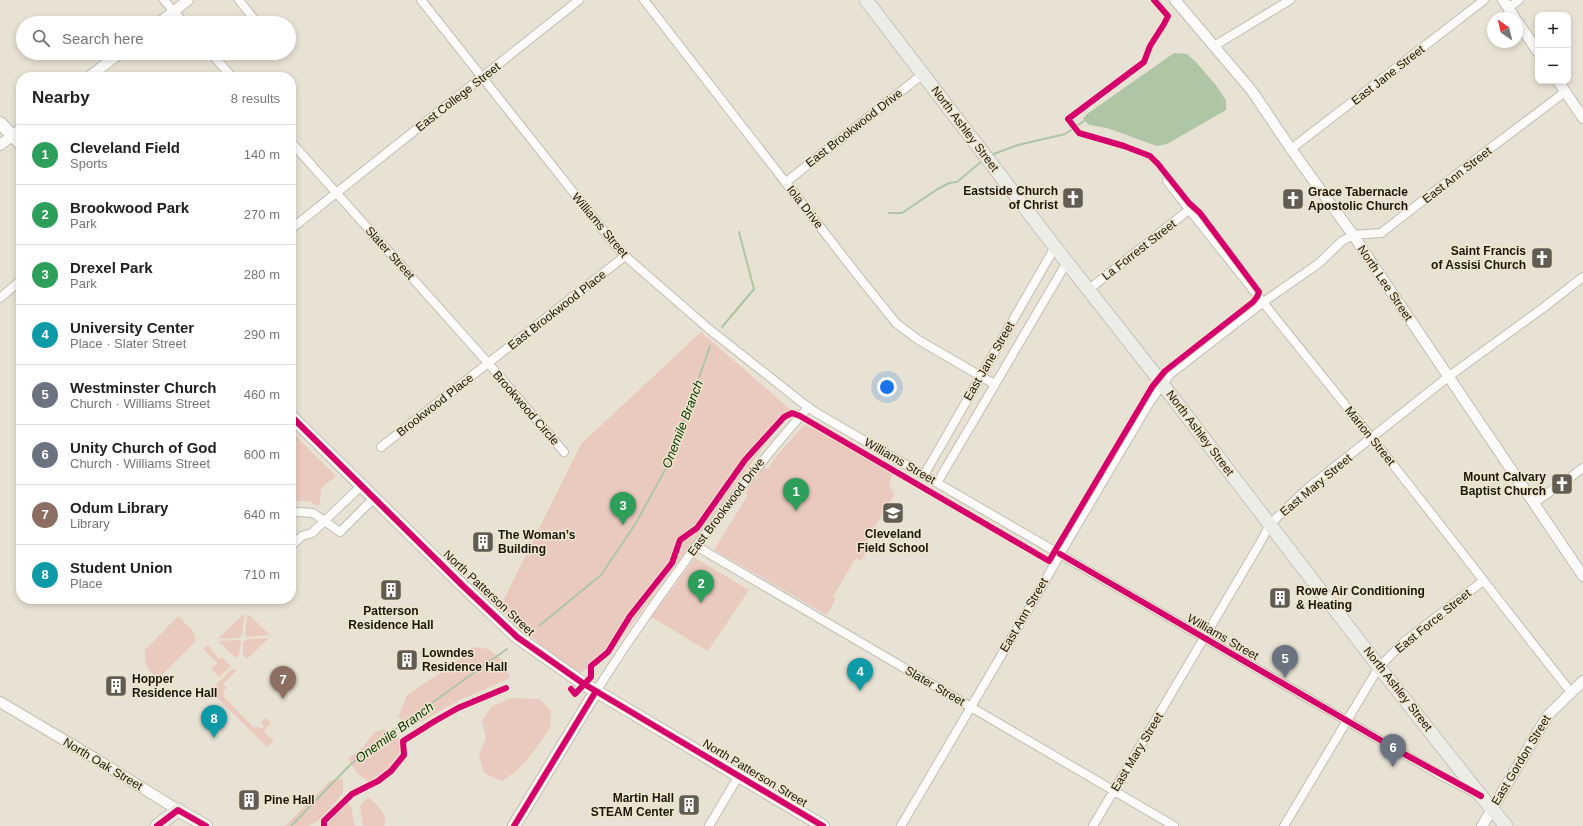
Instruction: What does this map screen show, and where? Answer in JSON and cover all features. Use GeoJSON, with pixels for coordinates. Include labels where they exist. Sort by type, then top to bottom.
{"type":"FeatureCollection","features":[{"type":"Feature","properties":{"kind":"main road","name":"North Ashley Street"},"geometry":{"type":"LineString","coordinates":[[866,0],[1379,667],[1491,810],[1506,826]]}},
{"type":"Feature","properties":{"kind":"main road"},"geometry":{"type":"LineString","coordinates":[[0,123],[16,135]]}},
{"type":"Feature","properties":{"kind":"main road","name":"North Patterson Street"},"geometry":{"type":"LineString","coordinates":[[296,421],[511,632],[544,657],[596,691],[738,777],[823,826]]}},
{"type":"Feature","properties":{"kind":"main road"},"geometry":{"type":"LineString","coordinates":[[514,826],[596,691]]}},
{"type":"Feature","properties":{"kind":"main road"},"geometry":{"type":"LineString","coordinates":[[157,826],[178,810]]}},
{"type":"Feature","properties":{"kind":"main road","name":"North Oak Street"},"geometry":{"type":"LineString","coordinates":[[178,810],[206,826]]}},
{"type":"Feature","properties":{"kind":"street"},"geometry":{"type":"LineString","coordinates":[[164,0],[178,16]]}},
{"type":"Feature","properties":{"kind":"street"},"geometry":{"type":"LineString","coordinates":[[169,16],[188,0]]}},
{"type":"Feature","properties":{"kind":"street"},"geometry":{"type":"LineString","coordinates":[[239,0],[252,16]]}},
{"type":"Feature","properties":{"kind":"street","name":"Williams Street"},"geometry":{"type":"LineString","coordinates":[[421,0],[625,256],[709,329],[809,407],[936,483],[1346,721],[1442,776],[1481,796]]}},
{"type":"Feature","properties":{"kind":"street","name":"East College Street"},"geometry":{"type":"LineString","coordinates":[[296,226],[579,0]]}},
{"type":"Feature","properties":{"kind":"street","name":"Iola Drive"},"geometry":{"type":"LineString","coordinates":[[644,0],[896,323],[916,339],[994,384]]}},
{"type":"Feature","properties":{"kind":"street","name":"North Lee Street"},"geometry":{"type":"LineString","coordinates":[[1175,0],[1250,89],[1353,235],[1583,576]]}},
{"type":"Feature","properties":{"kind":"street"},"geometry":{"type":"LineString","coordinates":[[1214,46],[1290,0]]}},
{"type":"Feature","properties":{"kind":"street","name":"East Jane Street"},"geometry":{"type":"LineString","coordinates":[[1291,149],[1484,0]]}},
{"type":"Feature","properties":{"kind":"street"},"geometry":{"type":"LineString","coordinates":[[1506,4],[1519,0]]}},
{"type":"Feature","properties":{"kind":"street"},"geometry":{"type":"LineString","coordinates":[[1523,30],[1535,48]]}},
{"type":"Feature","properties":{"kind":"street"},"geometry":{"type":"LineString","coordinates":[[95,72],[111,60]]}},
{"type":"Feature","properties":{"kind":"street"},"geometry":{"type":"LineString","coordinates":[[217,60],[228,72]]}},
{"type":"Feature","properties":{"kind":"street","name":"East Brookwood Drive"},"geometry":{"type":"LineString","coordinates":[[786,182],[923,74]]}},
{"type":"Feature","properties":{"kind":"street"},"geometry":{"type":"LineString","coordinates":[[1560,84],[1582,115]]}},
{"type":"Feature","properties":{"kind":"street","name":"East Ann Street"},"geometry":{"type":"LineString","coordinates":[[900,826],[1060,554],[1162,384],[1169,375],[1262,303],[1318,264],[1342,241],[1353,235],[1381,234],[1494,145],[1565,92]]}},
{"type":"Feature","properties":{"kind":"street"},"geometry":{"type":"LineString","coordinates":[[0,145],[16,137]]}},
{"type":"Feature","properties":{"kind":"street","name":"Slater Street"},"geometry":{"type":"LineString","coordinates":[[296,148],[489,364]]}},
{"type":"Feature","properties":{"kind":"street","name":"Marion Street"},"geometry":{"type":"LineString","coordinates":[[1167,182],[1190,209],[1262,303],[1372,438],[1571,692]]}},
{"type":"Feature","properties":{"kind":"street","name":"La Forrest Street"},"geometry":{"type":"LineString","coordinates":[[1088,290],[1190,209]]}},
{"type":"Feature","properties":{"kind":"street","name":"East Jane Street"},"geometry":{"type":"LineString","coordinates":[[924,475],[1055,247]]}},
{"type":"Feature","properties":{"kind":"street","name":"East Brookwood Place"},"geometry":{"type":"LineString","coordinates":[[489,364],[625,256]]}},
{"type":"Feature","properties":{"kind":"street","name":"East Jane Street"},"geometry":{"type":"LineString","coordinates":[[936,483],[1067,262]]}},
{"type":"Feature","properties":{"kind":"street","name":"East Mary Street"},"geometry":{"type":"LineString","coordinates":[[1093,826],[1205,639],[1270,524],[1308,488],[1448,377],[1583,277]]}},
{"type":"Feature","properties":{"kind":"street"},"geometry":{"type":"LineString","coordinates":[[0,298],[16,284]]}},
{"type":"Feature","properties":{"kind":"street","name":"Brookwood Place"},"geometry":{"type":"LineString","coordinates":[[381,447],[489,364]]}},
{"type":"Feature","properties":{"kind":"street","name":"Brookwood Circle"},"geometry":{"type":"LineString","coordinates":[[489,364],[564,452]]}},
{"type":"Feature","properties":{"kind":"street","name":"East Brookwood Drive"},"geometry":{"type":"LineString","coordinates":[[596,691],[638,626],[696,546],[765,456],[809,407]]}},
{"type":"Feature","properties":{"kind":"street"},"geometry":{"type":"LineString","coordinates":[[1534,503],[1583,468]]}},
{"type":"Feature","properties":{"kind":"street"},"geometry":{"type":"LineString","coordinates":[[296,541],[302,536],[312,534],[362,485]]}},
{"type":"Feature","properties":{"kind":"street"},"geometry":{"type":"LineString","coordinates":[[297,512],[313,513],[340,532],[374,498]]}},
{"type":"Feature","properties":{"kind":"street","name":"Slater Street"},"geometry":{"type":"LineString","coordinates":[[696,546],[1174,826]]}},
{"type":"Feature","properties":{"kind":"street","name":"East Force Street"},"geometry":{"type":"LineString","coordinates":[[1284,826],[1379,667],[1404,642],[1483,581]]}},
{"type":"Feature","properties":{"kind":"street","name":"East Gordon Street"},"geometry":{"type":"LineString","coordinates":[[1482,826],[1548,715],[1583,682]]}},
{"type":"Feature","properties":{"kind":"street","name":"North Oak Street"},"geometry":{"type":"LineString","coordinates":[[0,702],[178,810]]}},
{"type":"Feature","properties":{"kind":"street"},"geometry":{"type":"LineString","coordinates":[[709,826],[738,777]]}},
{"type":"Feature","properties":{"kind":"shaded area"},"geometry":{"type":"Polygon","coordinates":[[[1174,53],[1187,54],[1196,62],[1215,84],[1226,100],[1226,110],[1167,144],[1157,146],[1107,128],[1089,125],[1083,119],[1087,114],[1174,53]]]}},
{"type":"Feature","properties":{"kind":"shaded area"},"geometry":{"type":"Polygon","coordinates":[[[701,332],[791,410],[609,655],[580,673],[548,652],[500,607],[581,444],[701,332]]]}},
{"type":"Feature","properties":{"kind":"shaded area"},"geometry":{"type":"Polygon","coordinates":[[[806,423],[894,472],[889,483],[894,495],[866,542],[871,545],[861,561],[856,558],[833,596],[836,598],[827,615],[714,550],[748,495],[746,493],[753,480],[755,481],[764,467],[768,469],[776,456],[806,423]]]}},
{"type":"Feature","properties":{"kind":"shaded area"},"geometry":{"type":"Polygon","coordinates":[[[296,436],[336,476],[321,488],[320,504],[318,506],[309,501],[296,501],[296,436]]]}},
{"type":"Feature","properties":{"kind":"shaded area"},"geometry":{"type":"Polygon","coordinates":[[[695,558],[749,590],[708,651],[651,617],[695,558]]]}},
{"type":"Feature","properties":{"kind":"shaded area"},"geometry":{"type":"Polygon","coordinates":[[[245,613],[242,634],[238,638],[218,639],[245,613]]]}},
{"type":"Feature","properties":{"kind":"shaded area"},"geometry":{"type":"Polygon","coordinates":[[[248,614],[270,635],[247,637],[245,634],[248,614]]]}},
{"type":"Feature","properties":{"kind":"shaded area"},"geometry":{"type":"Polygon","coordinates":[[[178,616],[194,632],[196,641],[159,678],[151,673],[147,667],[145,650],[178,616]]]}},
{"type":"Feature","properties":{"kind":"shaded area"},"geometry":{"type":"Polygon","coordinates":[[[269,638],[247,659],[243,655],[243,642],[247,639],[269,638]]]}},
{"type":"Feature","properties":{"kind":"shaded area"},"geometry":{"type":"Polygon","coordinates":[[[239,640],[241,642],[239,655],[236,658],[218,641],[239,640]]]}},
{"type":"Feature","properties":{"kind":"shaded area"},"geometry":{"type":"Polygon","coordinates":[[[208,645],[219,659],[222,657],[231,666],[219,677],[211,669],[217,663],[203,649],[208,645]]]}},
{"type":"Feature","properties":{"kind":"shaded area"},"geometry":{"type":"Polygon","coordinates":[[[472,647],[489,649],[504,661],[510,678],[460,700],[413,726],[398,717],[407,695],[462,658],[472,647]]]}},
{"type":"Feature","properties":{"kind":"shaded area"},"geometry":{"type":"Polygon","coordinates":[[[232,669],[237,670],[223,684],[227,688],[223,691],[225,694],[223,696],[254,728],[257,726],[261,729],[264,726],[261,722],[266,718],[271,723],[264,731],[274,741],[267,747],[210,691],[232,669]]]}},
{"type":"Feature","properties":{"kind":"shaded area"},"geometry":{"type":"Polygon","coordinates":[[[511,698],[539,699],[551,710],[550,728],[529,758],[515,772],[502,781],[484,773],[479,755],[486,738],[482,721],[492,706],[511,698]]]}},
{"type":"Feature","properties":{"kind":"shaded area"},"geometry":{"type":"Polygon","coordinates":[[[386,729],[400,740],[399,753],[385,772],[368,781],[357,773],[348,759],[363,747],[375,732],[386,729]]]}},
{"type":"Feature","properties":{"kind":"shaded area"},"geometry":{"type":"Polygon","coordinates":[[[343,778],[343,793],[327,812],[317,821],[308,826],[285,826],[330,781],[343,778]]]}},
{"type":"Feature","properties":{"kind":"shaded area"},"geometry":{"type":"Polygon","coordinates":[[[368,797],[383,813],[385,817],[384,826],[363,826],[360,806],[368,797]]]}},
{"type":"Feature","properties":{"kind":"shaded area"},"geometry":{"type":"Polygon","coordinates":[[[348,803],[351,806],[355,826],[328,826],[327,822],[348,803]]]}},
{"type":"Feature","properties":{"kind":"waterway"},"geometry":{"type":"LineString","coordinates":[[991,155],[1018,145],[1065,134],[1084,121]]}},
{"type":"Feature","properties":{"kind":"waterway"},"geometry":{"type":"LineString","coordinates":[[889,213],[902,213],[936,190],[949,183],[957,182],[982,161]]}},
{"type":"Feature","properties":{"kind":"waterway","name":"Onemile Branch"},"geometry":{"type":"LineString","coordinates":[[722,327],[754,289],[739,232]]}},
{"type":"Feature","properties":{"kind":"waterway","name":"Onemile Branch"},"geometry":{"type":"LineString","coordinates":[[540,625],[601,575],[636,523],[670,461],[710,346]]}},
{"type":"Feature","properties":{"kind":"waterway","name":"Onemile Branch"},"geometry":{"type":"LineString","coordinates":[[291,826],[351,764],[401,725],[507,649]]}},
{"type":"Feature","properties":{"kind":"cycle path"},"geometry":{"type":"LineString","coordinates":[[571,689],[575,694],[591,677],[591,666],[608,652],[630,616],[672,563],[680,540],[697,528],[745,460],[784,417],[792,413],[800,416],[1049,561],[1152,387],[1165,371],[1253,302],[1259,292],[1200,213],[1189,203],[1150,156],[1124,146],[1079,133],[1068,119],[1144,62],[1150,46],[1168,16],[1154,0]]}},
{"type":"Feature","properties":{"kind":"cycle path"},"geometry":{"type":"LineString","coordinates":[[296,421],[462,585],[517,637],[584,684],[823,826]]}},
{"type":"Feature","properties":{"kind":"cycle path"},"geometry":{"type":"LineString","coordinates":[[1060,554],[1406,755],[1481,796]]}},
{"type":"Feature","properties":{"kind":"cycle path"},"geometry":{"type":"LineString","coordinates":[[324,826],[324,821],[352,794],[378,781],[391,771],[404,755],[403,741],[458,708],[506,688]]}},
{"type":"Feature","properties":{"kind":"cycle path"},"geometry":{"type":"LineString","coordinates":[[514,826],[596,691]]}},
{"type":"Feature","properties":{"kind":"cycle path"},"geometry":{"type":"LineString","coordinates":[[157,826],[178,810],[206,826]]}},
{"type":"Feature","properties":{"kind":"place","name":"Eastside Church of Christ"},"geometry":{"type":"Point","coordinates":[1073,198]}},
{"type":"Feature","properties":{"kind":"place","name":"Grace Tabernacle Apostolic Church"},"geometry":{"type":"Point","coordinates":[1293,199]}},
{"type":"Feature","properties":{"kind":"place","name":"Saint Francis of Assisi Church"},"geometry":{"type":"Point","coordinates":[1542,258]}},
{"type":"Feature","properties":{"kind":"place","name":"Mount Calvary Baptist Church"},"geometry":{"type":"Point","coordinates":[1562,484]}},
{"type":"Feature","properties":{"kind":"place","name":"Cleveland Field"},"geometry":{"type":"Point","coordinates":[796,511]}},
{"type":"Feature","properties":{"kind":"place","name":"Cleveland Field School"},"geometry":{"type":"Point","coordinates":[893,513]}},
{"type":"Feature","properties":{"kind":"place","name":"Drexel Park"},"geometry":{"type":"Point","coordinates":[623,525]}},
{"type":"Feature","properties":{"kind":"place","name":"The Woman’s Building"},"geometry":{"type":"Point","coordinates":[483,542]}},
{"type":"Feature","properties":{"kind":"place","name":"Patterson Residence Hall"},"geometry":{"type":"Point","coordinates":[391,590]}},
{"type":"Feature","properties":{"kind":"place","name":"Rowe Air Conditioning & Heating"},"geometry":{"type":"Point","coordinates":[1280,598]}},
{"type":"Feature","properties":{"kind":"place","name":"Brookwood Park"},"geometry":{"type":"Point","coordinates":[701,603]}},
{"type":"Feature","properties":{"kind":"place","name":"Lowndes Residence Hall"},"geometry":{"type":"Point","coordinates":[407,660]}},
{"type":"Feature","properties":{"kind":"place","name":"Westminster Church"},"geometry":{"type":"Point","coordinates":[1285,678]}},
{"type":"Feature","properties":{"kind":"place","name":"Hopper Residence Hall"},"geometry":{"type":"Point","coordinates":[116,686]}},
{"type":"Feature","properties":{"kind":"place","name":"University Center"},"geometry":{"type":"Point","coordinates":[860,691]}},
{"type":"Feature","properties":{"kind":"place","name":"Odum Library"},"geometry":{"type":"Point","coordinates":[283,699]}},
{"type":"Feature","properties":{"kind":"place","name":"Student Union"},"geometry":{"type":"Point","coordinates":[214,738]}},
{"type":"Feature","properties":{"kind":"place","name":"Unity Church of God"},"geometry":{"type":"Point","coordinates":[1393,767]}},
{"type":"Feature","properties":{"kind":"place","name":"Pine Hall"},"geometry":{"type":"Point","coordinates":[249,800]}},
{"type":"Feature","properties":{"kind":"place","name":"Martin Hall STEAM Center"},"geometry":{"type":"Point","coordinates":[689,805]}}]}
